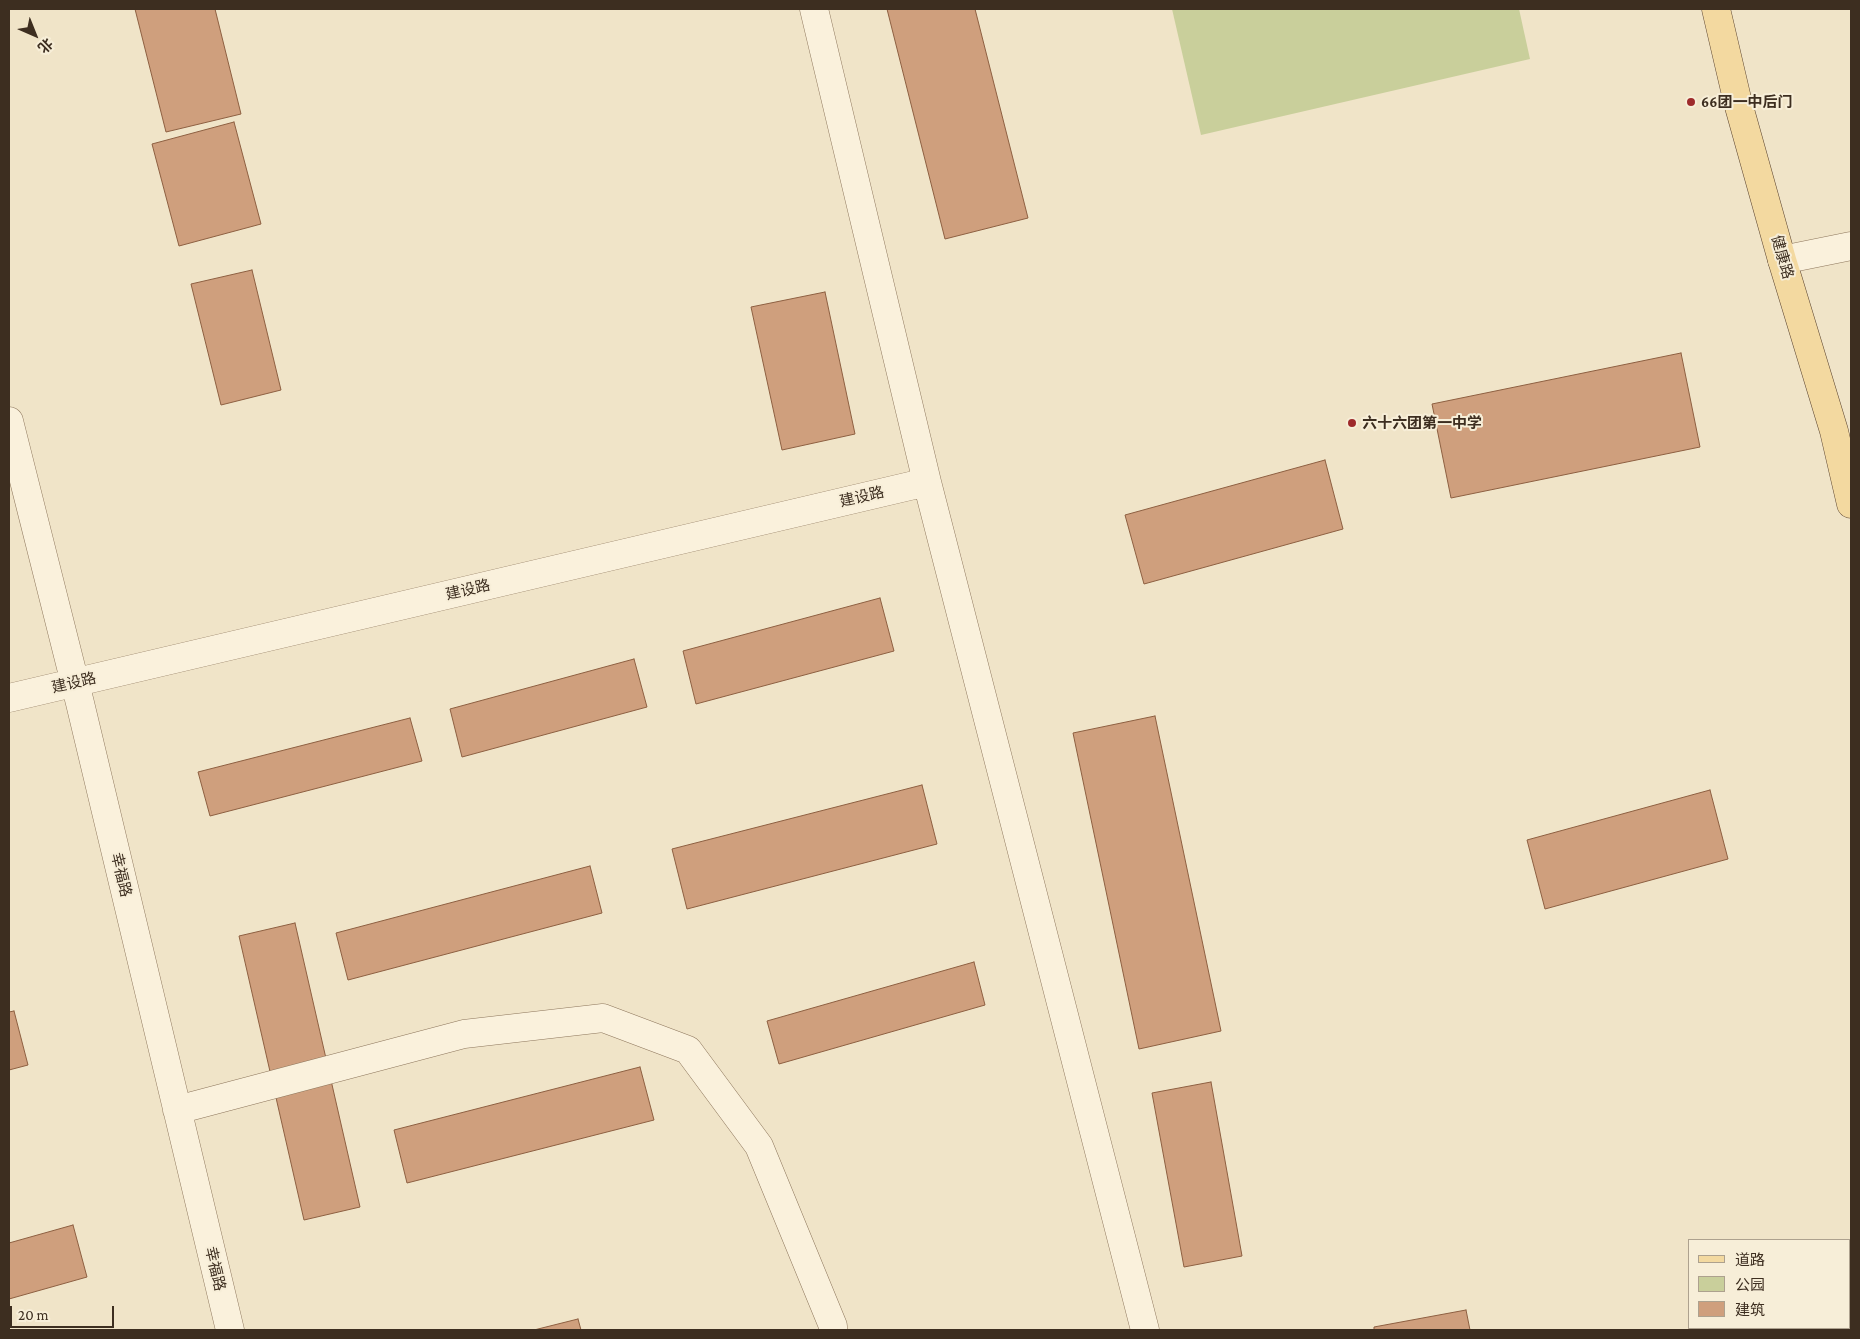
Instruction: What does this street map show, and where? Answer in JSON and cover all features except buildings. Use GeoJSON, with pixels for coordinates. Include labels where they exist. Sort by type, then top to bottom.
{"type":"FeatureCollection","features":[{"type":"Feature","properties":{"kind":"main road","name":"健康路"},"geometry":{"type":"LineString","coordinates":[[1716,9],[1738,103],[1782,260],[1834,431],[1851,504]]}},
{"type":"Feature","properties":{"kind":"street"},"geometry":{"type":"LineString","coordinates":[[814,9],[927,482],[1145,1330]]}},
{"type":"Feature","properties":{"kind":"street"},"geometry":{"type":"LineString","coordinates":[[1782,260],[1851,246]]}},
{"type":"Feature","properties":{"kind":"street","name":"幸福路"},"geometry":{"type":"LineString","coordinates":[[9,421],[75,683],[230,1330]]}},
{"type":"Feature","properties":{"kind":"street","name":"建设路"},"geometry":{"type":"LineString","coordinates":[[9,698],[927,482]]}},
{"type":"Feature","properties":{"kind":"street"},"geometry":{"type":"LineString","coordinates":[[177,1110],[464,1034],[603,1018],[688,1050],[759,1146],[833,1326],[832,1330]]}},
{"type":"Feature","properties":{"kind":"green space"},"geometry":{"type":"Polygon","coordinates":[[[1172,9],[1519,9],[1530,59],[1201,135],[1172,9]]]}},
{"type":"Feature","properties":{"kind":"place","name":"66团一中后门"},"geometry":{"type":"Point","coordinates":[1691,102]}},
{"type":"Feature","properties":{"kind":"place","name":"六十六团第一中学"},"geometry":{"type":"Point","coordinates":[1352,423]}}]}
